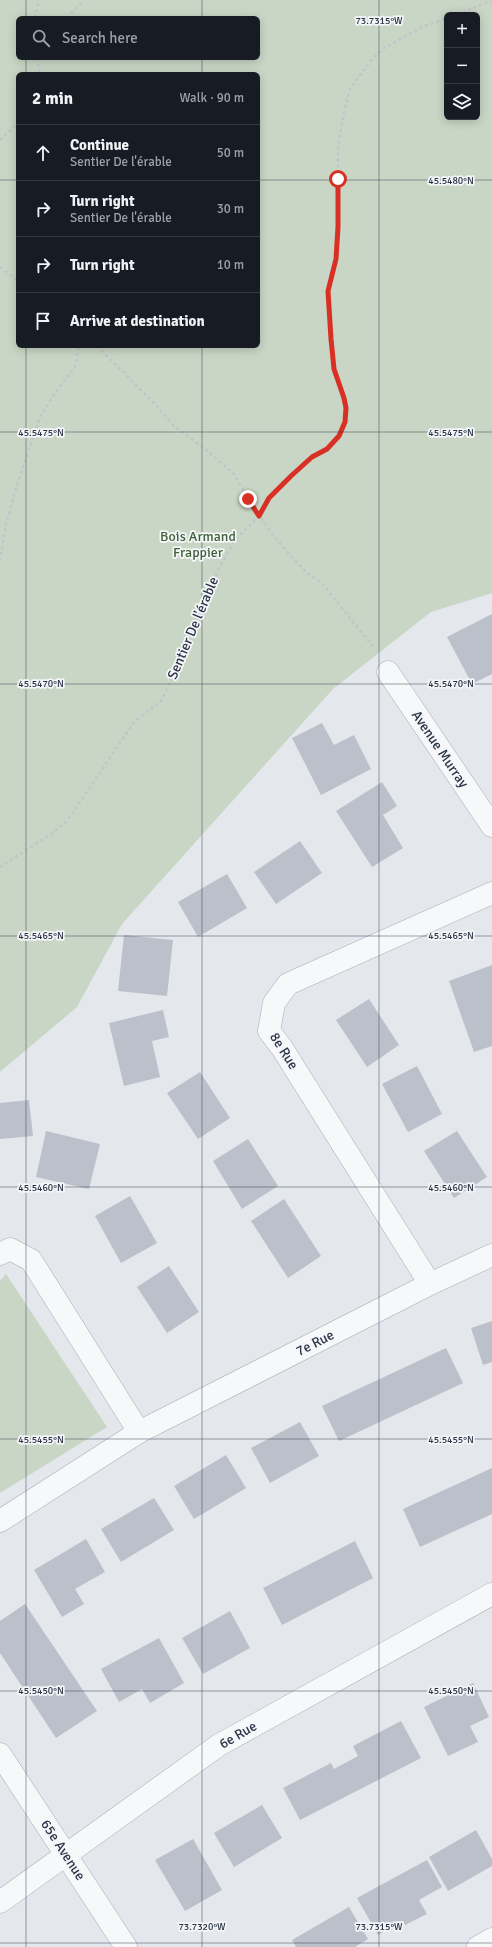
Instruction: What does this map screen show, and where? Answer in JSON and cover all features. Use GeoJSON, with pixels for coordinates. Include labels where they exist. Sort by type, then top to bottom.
{"type":"FeatureCollection","features":[{"type":"Feature","properties":{"kind":"street","name":"Avenue Murray"},"geometry":{"type":"LineString","coordinates":[[383,663],[492,826]]}},
{"type":"Feature","properties":{"kind":"street","name":"8e Rue"},"geometry":{"type":"LineString","coordinates":[[430,1284],[286,1055],[269,1031],[274,1003],[288,984],[492,893]]}},
{"type":"Feature","properties":{"kind":"street"},"geometry":{"type":"LineString","coordinates":[[0,1254],[10,1249],[31,1260],[139,1432]]}},
{"type":"Feature","properties":{"kind":"street","name":"7e Rue"},"geometry":{"type":"LineString","coordinates":[[0,1521],[139,1432],[430,1284],[492,1255]]}},
{"type":"Feature","properties":{"kind":"street","name":"6e Rue"},"geometry":{"type":"LineString","coordinates":[[0,1902],[220,1745],[492,1594]]}},
{"type":"Feature","properties":{"kind":"street","name":"65e Avenue"},"geometry":{"type":"LineString","coordinates":[[0,1754],[126,1947]]}},
{"type":"Feature","properties":{"kind":"street"},"geometry":{"type":"LineString","coordinates":[[478,1947],[492,1939]]}},
{"type":"Feature","properties":{"kind":"path"},"geometry":{"type":"LineString","coordinates":[[35,16],[39,0]]}},
{"type":"Feature","properties":{"kind":"path"},"geometry":{"type":"LineString","coordinates":[[69,16],[84,0]]}},
{"type":"Feature","properties":{"kind":"path"},"geometry":{"type":"LineString","coordinates":[[464,12],[492,0]]}},
{"type":"Feature","properties":{"kind":"path","name":"Sentier De l'érable"},"geometry":{"type":"LineString","coordinates":[[0,867],[51,834],[67,821],[89,786],[134,721],[161,701],[181,660],[196,620],[220,566],[235,540],[248,529],[259,516],[269,498],[291,476],[312,457],[327,449],[339,436],[345,422],[346,408],[334,369],[328,291],[336,259],[338,227],[338,146],[344,112],[350,89],[372,59],[384,48],[420,28],[444,19]]}},
{"type":"Feature","properties":{"kind":"path"},"geometry":{"type":"LineString","coordinates":[[37,60],[40,72]]}},
{"type":"Feature","properties":{"kind":"path"},"geometry":{"type":"LineString","coordinates":[[0,140],[16,125]]}},
{"type":"Feature","properties":{"kind":"path"},"geometry":{"type":"LineString","coordinates":[[0,267],[16,279]]}},
{"type":"Feature","properties":{"kind":"path"},"geometry":{"type":"LineString","coordinates":[[0,561],[6,524],[17,484],[40,417],[57,390],[75,367],[79,348]]}},
{"type":"Feature","properties":{"kind":"path"},"geometry":{"type":"LineString","coordinates":[[99,348],[154,403],[173,425],[233,473],[259,516],[282,546],[307,573],[321,582],[383,663]]}},
{"type":"Feature","properties":{"kind":"green space","name":"Bois Armand Frappier"},"geometry":{"type":"Polygon","coordinates":[[[0,0],[492,0],[492,593],[431,612],[333,689],[122,924],[77,1007],[0,1072],[0,0]]]}},
{"type":"Feature","properties":{"kind":"green space"},"geometry":{"type":"Polygon","coordinates":[[[6,1274],[107,1427],[0,1493],[0,1281],[6,1274]]]}},
{"type":"Feature","properties":{"kind":"building"},"geometry":{"type":"Polygon","coordinates":[[[492,614],[492,674],[472,684],[447,637],[492,614]]]}},
{"type":"Feature","properties":{"kind":"building"},"geometry":{"type":"Polygon","coordinates":[[[322,723],[334,745],[354,735],[371,769],[321,795],[292,738],[322,723]]]}},
{"type":"Feature","properties":{"kind":"building"},"geometry":{"type":"Polygon","coordinates":[[[382,782],[397,806],[383,815],[403,848],[372,867],[336,811],[382,782]]]}},
{"type":"Feature","properties":{"kind":"building"},"geometry":{"type":"Polygon","coordinates":[[[300,841],[322,873],[276,904],[254,872],[300,841]]]}},
{"type":"Feature","properties":{"kind":"building"},"geometry":{"type":"Polygon","coordinates":[[[227,874],[247,908],[198,937],[178,902],[227,874]]]}},
{"type":"Feature","properties":{"kind":"building"},"geometry":{"type":"Polygon","coordinates":[[[124,935],[173,940],[167,996],[118,991],[124,935]]]}},
{"type":"Feature","properties":{"kind":"building"},"geometry":{"type":"Polygon","coordinates":[[[492,965],[492,1046],[474,1052],[449,981],[492,965]]]}},
{"type":"Feature","properties":{"kind":"building"},"geometry":{"type":"Polygon","coordinates":[[[369,999],[399,1045],[367,1067],[336,1020],[369,999]]]}},
{"type":"Feature","properties":{"kind":"building"},"geometry":{"type":"Polygon","coordinates":[[[163,1010],[169,1037],[152,1041],[160,1077],[124,1086],[109,1023],[163,1010]]]}},
{"type":"Feature","properties":{"kind":"building"},"geometry":{"type":"Polygon","coordinates":[[[417,1066],[442,1114],[408,1132],[382,1084],[417,1066]]]}},
{"type":"Feature","properties":{"kind":"building"},"geometry":{"type":"Polygon","coordinates":[[[200,1072],[230,1118],[198,1139],[167,1093],[200,1072]]]}},
{"type":"Feature","properties":{"kind":"building"},"geometry":{"type":"Polygon","coordinates":[[[29,1100],[33,1136],[0,1139],[0,1103],[29,1100]]]}},
{"type":"Feature","properties":{"kind":"building"},"geometry":{"type":"Polygon","coordinates":[[[46,1131],[100,1144],[89,1189],[36,1177],[46,1131]]]}},
{"type":"Feature","properties":{"kind":"building"},"geometry":{"type":"Polygon","coordinates":[[[457,1131],[487,1177],[454,1198],[424,1151],[457,1131]]]}},
{"type":"Feature","properties":{"kind":"building"},"geometry":{"type":"Polygon","coordinates":[[[248,1139],[278,1186],[242,1209],[213,1161],[248,1139]]]}},
{"type":"Feature","properties":{"kind":"building"},"geometry":{"type":"Polygon","coordinates":[[[130,1196],[157,1243],[121,1263],[95,1216],[130,1196]]]}},
{"type":"Feature","properties":{"kind":"building"},"geometry":{"type":"Polygon","coordinates":[[[284,1199],[321,1256],[288,1278],[251,1221],[284,1199]]]}},
{"type":"Feature","properties":{"kind":"building"},"geometry":{"type":"Polygon","coordinates":[[[169,1266],[199,1312],[167,1333],[137,1287],[169,1266]]]}},
{"type":"Feature","properties":{"kind":"building"},"geometry":{"type":"Polygon","coordinates":[[[492,1321],[492,1362],[483,1365],[471,1328],[492,1321]]]}},
{"type":"Feature","properties":{"kind":"building"},"geometry":{"type":"Polygon","coordinates":[[[446,1348],[463,1383],[339,1441],[322,1406],[446,1348]]]}},
{"type":"Feature","properties":{"kind":"building"},"geometry":{"type":"Polygon","coordinates":[[[300,1422],[319,1456],[270,1483],[251,1448],[300,1422]]]}},
{"type":"Feature","properties":{"kind":"building"},"geometry":{"type":"Polygon","coordinates":[[[226,1455],[246,1488],[194,1519],[174,1486],[226,1455]]]}},
{"type":"Feature","properties":{"kind":"building"},"geometry":{"type":"Polygon","coordinates":[[[492,1468],[492,1514],[420,1547],[403,1509],[492,1468]]]}},
{"type":"Feature","properties":{"kind":"building"},"geometry":{"type":"Polygon","coordinates":[[[154,1498],[174,1530],[121,1562],[101,1529],[154,1498]]]}},
{"type":"Feature","properties":{"kind":"building"},"geometry":{"type":"Polygon","coordinates":[[[86,1539],[105,1572],[75,1589],[84,1604],[62,1617],[34,1570],[86,1539]]]}},
{"type":"Feature","properties":{"kind":"building"},"geometry":{"type":"Polygon","coordinates":[[[355,1541],[373,1578],[282,1625],[263,1588],[355,1541]]]}},
{"type":"Feature","properties":{"kind":"building"},"geometry":{"type":"Polygon","coordinates":[[[25,1604],[97,1711],[56,1738],[0,1653],[0,1621],[25,1604]]]}},
{"type":"Feature","properties":{"kind":"building"},"geometry":{"type":"Polygon","coordinates":[[[230,1611],[250,1648],[203,1674],[182,1638],[230,1611]]]}},
{"type":"Feature","properties":{"kind":"building"},"geometry":{"type":"Polygon","coordinates":[[[159,1638],[184,1683],[150,1703],[142,1689],[119,1702],[101,1669],[159,1638]]]}},
{"type":"Feature","properties":{"kind":"building"},"geometry":{"type":"Polygon","coordinates":[[[473,1683],[489,1717],[470,1726],[478,1742],[448,1756],[424,1707],[473,1683]]]}},
{"type":"Feature","properties":{"kind":"building"},"geometry":{"type":"Polygon","coordinates":[[[401,1721],[421,1758],[300,1820],[283,1788],[331,1763],[334,1769],[358,1756],[353,1746],[401,1721]]]}},
{"type":"Feature","properties":{"kind":"building"},"geometry":{"type":"Polygon","coordinates":[[[262,1805],[282,1838],[234,1867],[214,1833],[262,1805]]]}},
{"type":"Feature","properties":{"kind":"building"},"geometry":{"type":"Polygon","coordinates":[[[476,1830],[492,1859],[492,1866],[448,1891],[429,1857],[476,1830]]]}},
{"type":"Feature","properties":{"kind":"building"},"geometry":{"type":"Polygon","coordinates":[[[193,1839],[222,1890],[185,1911],[155,1860],[193,1839]]]}},
{"type":"Feature","properties":{"kind":"building"},"geometry":{"type":"Polygon","coordinates":[[[427,1860],[442,1887],[419,1900],[427,1914],[405,1925],[403,1921],[378,1935],[357,1898],[427,1860]]]}},
{"type":"Feature","properties":{"kind":"building"},"geometry":{"type":"Polygon","coordinates":[[[349,1907],[368,1939],[355,1947],[296,1947],[292,1940],[349,1907]]]}},
{"type":"Feature","properties":{"kind":"route"},"geometry":{"type":"LineString","coordinates":[[248,499],[259,516],[269,498],[291,476],[312,457],[327,449],[339,436],[345,422],[346,408],[344,398],[334,369],[328,291],[336,259],[338,179]]}}]}
